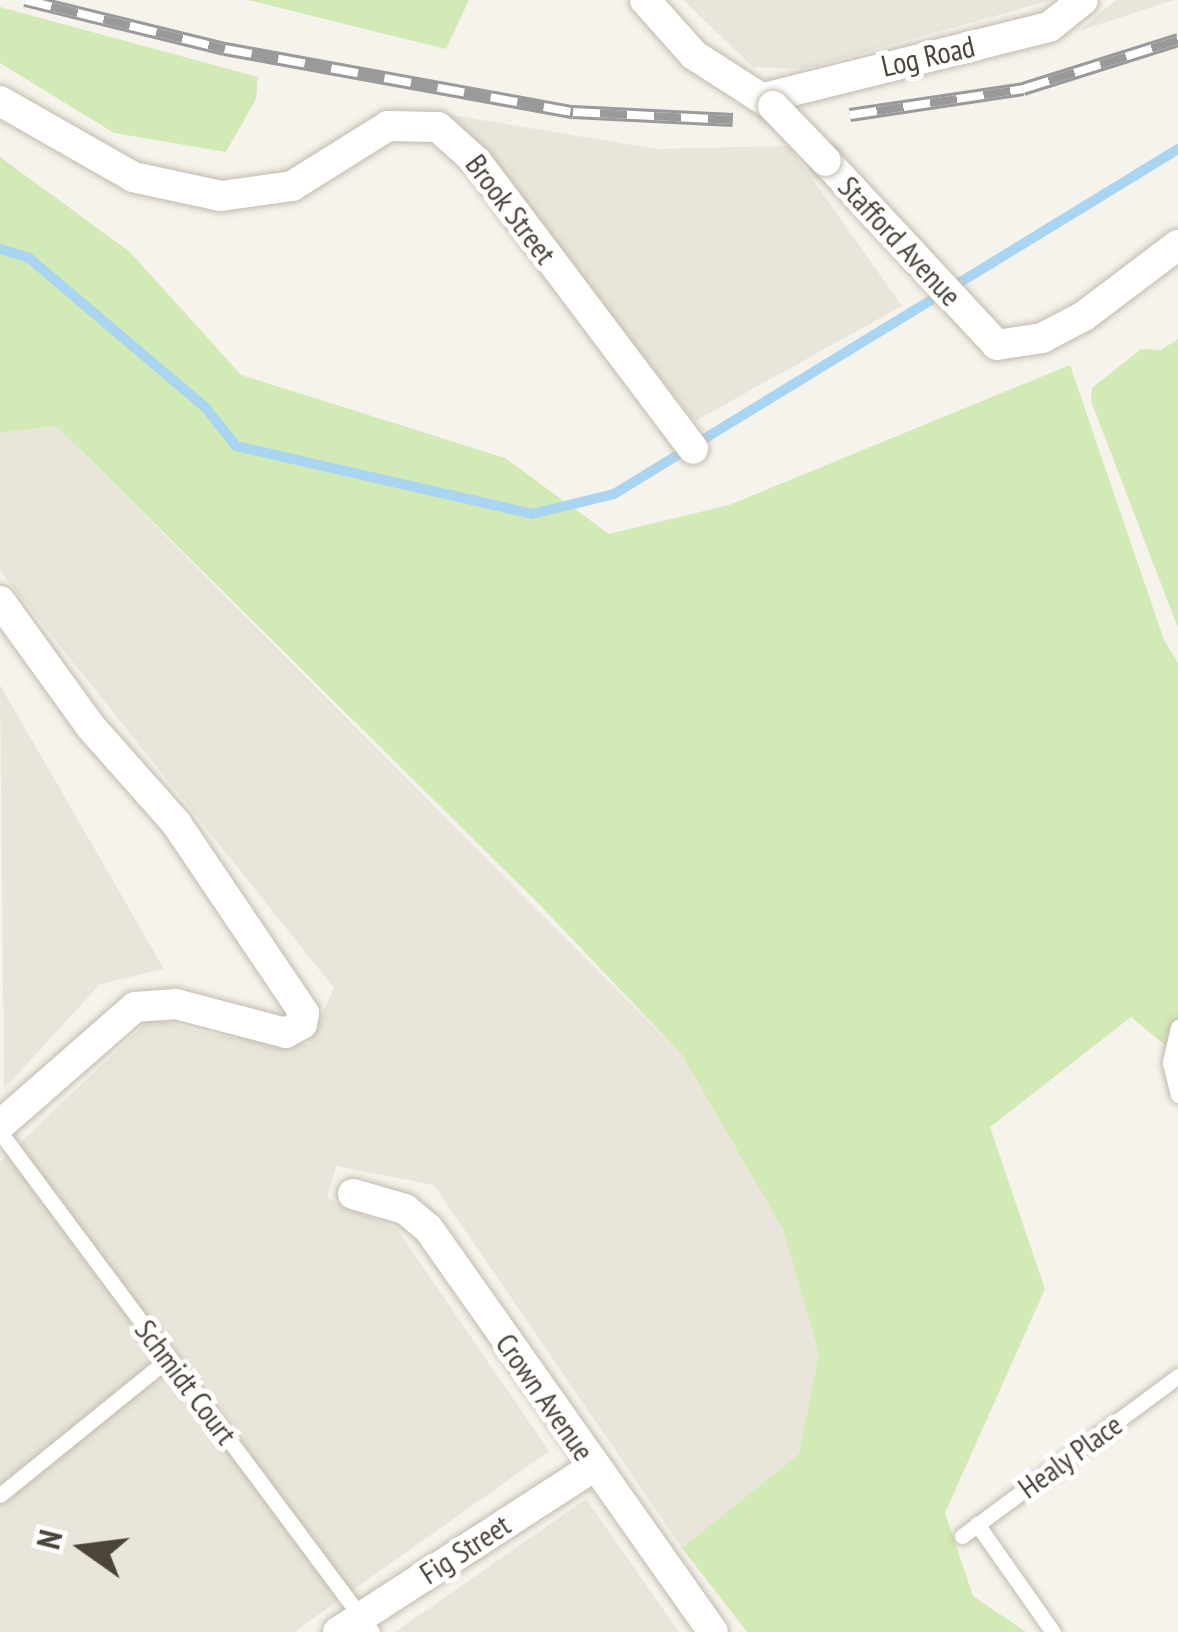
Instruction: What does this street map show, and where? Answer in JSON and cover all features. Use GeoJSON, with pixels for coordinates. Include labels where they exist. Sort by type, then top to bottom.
{"type":"FeatureCollection","features":[{"type":"Feature","properties":{"kind":"street","name":"Stafford Avenue"},"geometry":{"type":"LineString","coordinates":[[645,0],[694,55],[769,102],[997,345],[1042,338],[1178,245]]}},
{"type":"Feature","properties":{"kind":"street","name":"Log Road"},"geometry":{"type":"LineString","coordinates":[[769,102],[1049,27],[1083,0]]}},
{"type":"Feature","properties":{"kind":"street","name":"Brook Street"},"geometry":{"type":"LineString","coordinates":[[0,101],[134,177],[221,196],[292,186],[388,126],[438,127],[477,162],[693,449]]}},
{"type":"Feature","properties":{"kind":"street"},"geometry":{"type":"LineString","coordinates":[[0,601],[237,905],[302,1000],[302,1024],[274,1032],[197,1007],[135,1007],[0,1129]]}},
{"type":"Feature","properties":{"kind":"street","name":"Crown Avenue"},"geometry":{"type":"LineString","coordinates":[[353,1194],[405,1209],[428,1228],[713,1632]]}},
{"type":"Feature","properties":{"kind":"street","name":"Fig Street"},"geometry":{"type":"LineString","coordinates":[[357,1627],[593,1467]]}},
{"type":"Feature","properties":{"kind":"lane"},"geometry":{"type":"LineString","coordinates":[[1178,1027],[1169,1063],[1178,1096]]}},
{"type":"Feature","properties":{"kind":"lane","name":"Schmidt Court"},"geometry":{"type":"LineString","coordinates":[[0,1129],[357,1627]]}},
{"type":"Feature","properties":{"kind":"lane"},"geometry":{"type":"LineString","coordinates":[[0,1495],[168,1359]]}},
{"type":"Feature","properties":{"kind":"lane","name":"Healy Place"},"geometry":{"type":"LineString","coordinates":[[962,1536],[1178,1376]]}},
{"type":"Feature","properties":{"kind":"lane"},"geometry":{"type":"LineString","coordinates":[[977,1524],[1053,1632]]}},
{"type":"Feature","properties":{"kind":"shaded area"},"geometry":{"type":"Polygon","coordinates":[[[683,0],[1052,0],[804,69],[753,67],[683,0]]]}},
{"type":"Feature","properties":{"kind":"shaded area"},"geometry":{"type":"Polygon","coordinates":[[[1116,0],[1174,0],[1079,31],[1116,0]]]}},
{"type":"Feature","properties":{"kind":"shaded area"},"geometry":{"type":"Polygon","coordinates":[[[451,115],[656,149],[789,146],[902,306],[695,421],[451,115]]]}},
{"type":"Feature","properties":{"kind":"shaded area"},"geometry":{"type":"Polygon","coordinates":[[[56,426],[682,1055],[783,1230],[819,1354],[799,1454],[682,1548],[434,1185],[336,1166],[327,1198],[397,1229],[549,1451],[294,1632],[0,1632],[0,1162],[151,1018],[214,1035],[308,1044],[334,988],[0,571],[0,433],[56,426]]]}},
{"type":"Feature","properties":{"kind":"shaded area"},"geometry":{"type":"Polygon","coordinates":[[[0,685],[164,969],[100,984],[4,1089],[0,685]]]}},
{"type":"Feature","properties":{"kind":"shaded area"},"geometry":{"type":"Polygon","coordinates":[[[586,1499],[679,1632],[395,1632],[586,1499]]]}},
{"type":"Feature","properties":{"kind":"green space"},"geometry":{"type":"Polygon","coordinates":[[[248,0],[469,0],[446,49],[248,0]]]}},
{"type":"Feature","properties":{"kind":"green space"},"geometry":{"type":"Polygon","coordinates":[[[0,7],[258,77],[256,99],[226,152],[114,133],[0,63],[0,7]]]}},
{"type":"Feature","properties":{"kind":"green space"},"geometry":{"type":"Polygon","coordinates":[[[0,157],[130,252],[241,375],[505,458],[609,534],[729,505],[1070,365],[1164,640],[1178,663],[1178,1056],[1131,1017],[990,1127],[1045,1289],[945,1513],[973,1596],[1026,1632],[747,1632],[682,1548],[799,1454],[819,1354],[783,1230],[682,1055],[540,905],[56,426],[0,433],[0,157]]]}},
{"type":"Feature","properties":{"kind":"green space"},"geometry":{"type":"Polygon","coordinates":[[[1178,339],[1178,628],[1091,401],[1092,388],[1141,349],[1161,350],[1178,339]]]}},
{"type":"Feature","properties":{"kind":"waterway"},"geometry":{"type":"LineString","coordinates":[[0,249],[29,258],[205,407],[236,446],[532,514],[614,494],[1178,149]]}},
{"type":"Feature","properties":{"kind":"railway"},"geometry":{"type":"LineString","coordinates":[[25,0],[225,49],[573,112],[733,120]]}},
{"type":"Feature","properties":{"kind":"railway"},"geometry":{"type":"LineString","coordinates":[[850,115],[1023,89],[1178,40]]}}]}
